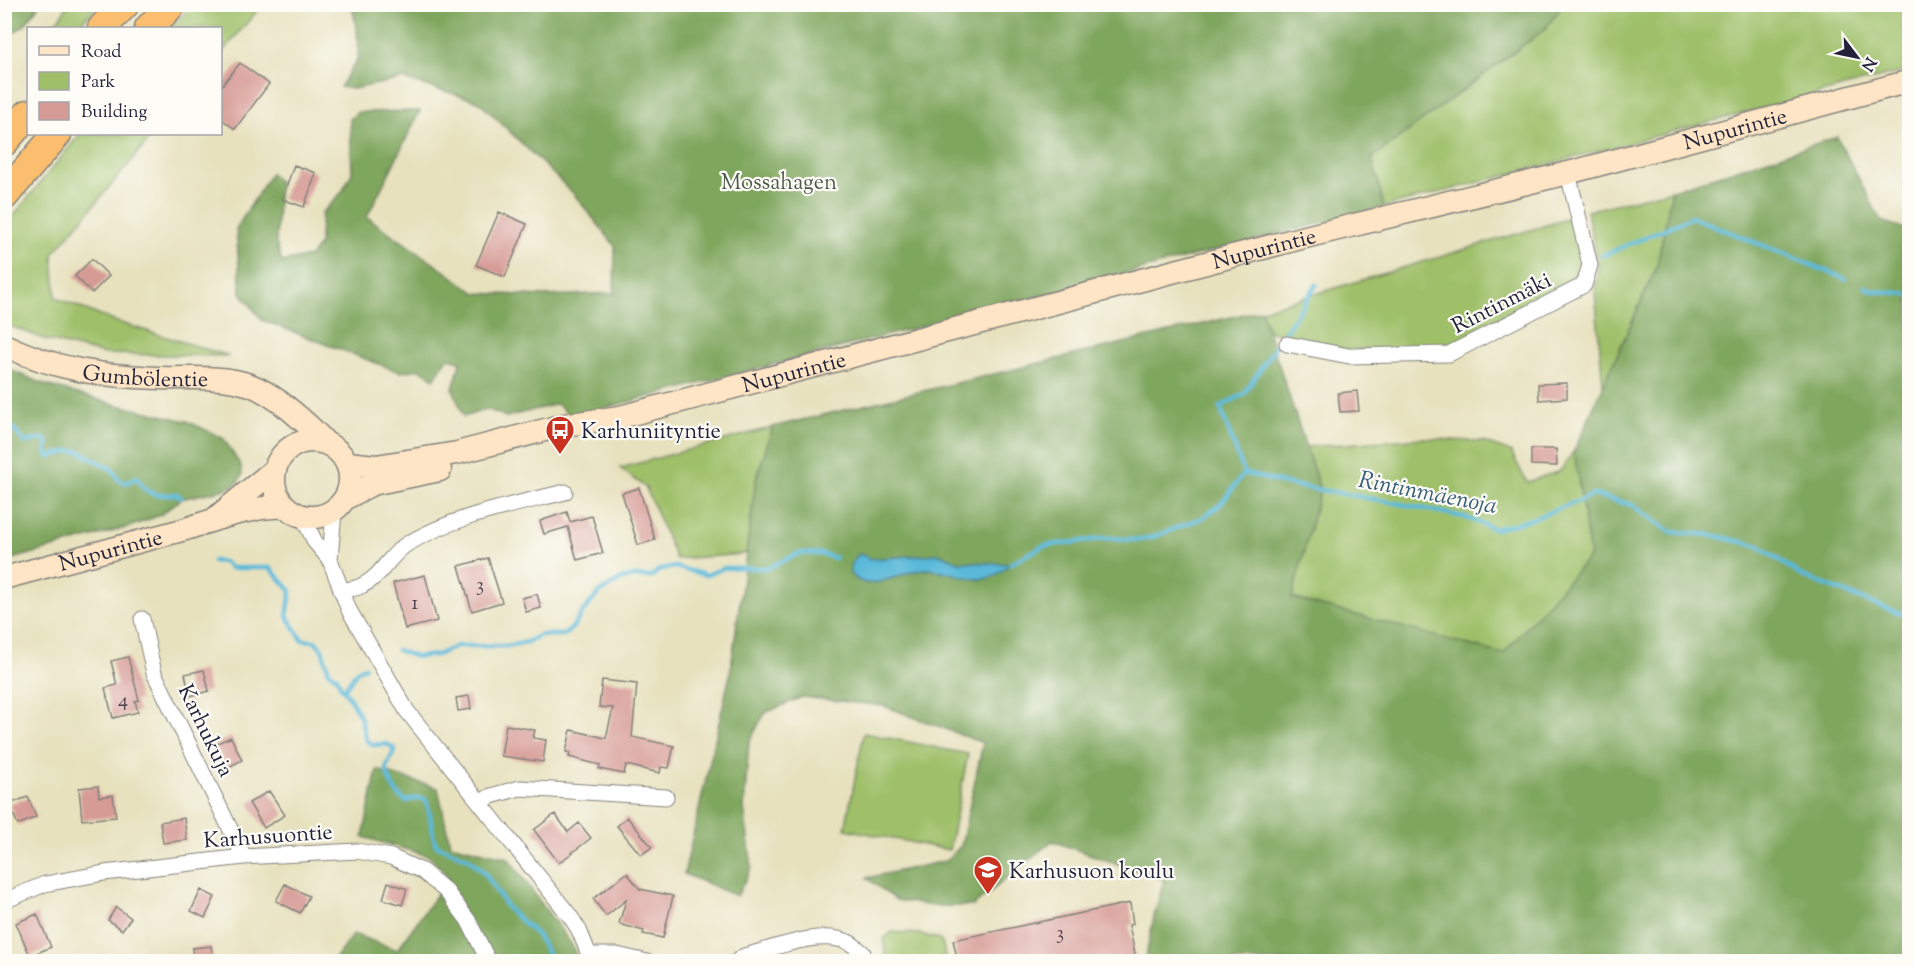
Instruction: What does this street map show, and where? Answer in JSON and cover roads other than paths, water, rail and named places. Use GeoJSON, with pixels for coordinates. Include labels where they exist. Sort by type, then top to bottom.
{"type":"FeatureCollection","features":[{"type":"Feature","properties":{"kind":"highway"},"geometry":{"type":"LineString","coordinates":[[103,27],[125,4]]}},
{"type":"Feature","properties":{"kind":"highway"},"geometry":{"type":"LineString","coordinates":[[150,27],[172,4]]}},
{"type":"Feature","properties":{"kind":"highway"},"geometry":{"type":"LineString","coordinates":[[4,142],[27,115]]}},
{"type":"Feature","properties":{"kind":"highway"},"geometry":{"type":"LineString","coordinates":[[4,196],[56,135]]}},
{"type":"Feature","properties":{"kind":"main road","name":"Nupurintie"},"geometry":{"type":"LineString","coordinates":[[347,464],[376,466],[457,453],[564,425],[619,417],[1301,238],[1568,173],[1910,81]]}},
{"type":"Feature","properties":{"kind":"main road","name":"Gumbölentie"},"geometry":{"type":"LineString","coordinates":[[4,345],[65,368],[108,376],[223,379],[250,385],[266,393],[304,421],[326,443]]}},
{"type":"Feature","properties":{"kind":"main road"},"geometry":{"type":"LineString","coordinates":[[283,407],[288,449]]}},
{"type":"Feature","properties":{"kind":"main road","name":"Nupurintie"},"geometry":{"type":"LineString","coordinates":[[340,504],[372,484],[462,466],[569,438],[619,417]]}},
{"type":"Feature","properties":{"kind":"main road"},"geometry":{"type":"LineString","coordinates":[[306,441],[326,443],[342,455],[350,475],[350,486],[340,504],[325,516],[294,512],[277,496],[273,484],[274,470],[279,458],[288,449],[306,441]]}},
{"type":"Feature","properties":{"kind":"main road","name":"Nupurintie"},"geometry":{"type":"LineString","coordinates":[[213,520],[274,470]]}},
{"type":"Feature","properties":{"kind":"main road","name":"Nupurintie"},"geometry":{"type":"LineString","coordinates":[[4,578],[213,520],[273,506],[294,512]]}},
{"type":"Feature","properties":{"kind":"street","name":"Rintinmäki"},"geometry":{"type":"LineString","coordinates":[[1287,344],[1349,356],[1449,354],[1584,285],[1590,264],[1568,173]]}},
{"type":"Feature","properties":{"kind":"street"},"geometry":{"type":"LineString","coordinates":[[341,591],[362,586],[379,573],[394,553],[407,544],[439,529],[474,514],[565,492]]}},
{"type":"Feature","properties":{"kind":"street"},"geometry":{"type":"LineString","coordinates":[[330,560],[340,504]]}},
{"type":"Feature","properties":{"kind":"street"},"geometry":{"type":"LineString","coordinates":[[294,512],[330,560],[341,591],[364,639],[407,711],[570,916],[591,958],[617,955],[647,962]]}},
{"type":"Feature","properties":{"kind":"street","name":"Karhukuja"},"geometry":{"type":"LineString","coordinates":[[142,619],[154,673],[244,857]]}},
{"type":"Feature","properties":{"kind":"street"},"geometry":{"type":"LineString","coordinates":[[481,802],[491,796],[520,788],[666,797]]}},
{"type":"Feature","properties":{"kind":"street","name":"Karhusuontie"},"geometry":{"type":"LineString","coordinates":[[6,894],[104,873],[244,857],[357,851],[391,857],[422,871],[446,891],[468,920],[489,962]]}},
{"type":"Feature","properties":{"kind":"street"},"geometry":{"type":"LineString","coordinates":[[736,962],[744,956],[802,940],[826,938],[848,942],[863,953]]}},
{"type":"Feature","properties":{"kind":"water"},"geometry":{"type":"Polygon","coordinates":[[[860,554],[871,559],[940,554],[959,562],[1010,564],[986,579],[975,579],[926,569],[869,583],[860,581],[850,574],[852,563],[860,554]]]}},
{"type":"Feature","properties":{"kind":"waterway"},"geometry":{"type":"LineString","coordinates":[[1602,256],[1692,217],[1846,279]]}},
{"type":"Feature","properties":{"kind":"waterway"},"geometry":{"type":"LineString","coordinates":[[1244,473],[1220,407],[1244,394],[1316,285]]}},
{"type":"Feature","properties":{"kind":"waterway"},"geometry":{"type":"LineString","coordinates":[[1865,287],[1874,291],[1910,294]]}},
{"type":"Feature","properties":{"kind":"waterway"},"geometry":{"type":"LineString","coordinates":[[4,419],[25,442],[44,439],[48,444],[46,451],[48,457],[69,451],[79,451],[113,470],[119,480],[126,483],[137,477],[144,488],[153,494],[177,494],[181,498]]}},
{"type":"Feature","properties":{"kind":"waterway","name":"Rintinmäenoja"},"geometry":{"type":"LineString","coordinates":[[1244,473],[1286,484],[1464,517],[1495,529],[1529,520],[1594,495],[1632,505],[1671,532],[1712,535],[1759,546],[1800,575],[1895,612],[1910,615]]}},
{"type":"Feature","properties":{"kind":"waterway","name":"Rintinmäenoja"},"geometry":{"type":"LineString","coordinates":[[1010,564],[1043,546],[1108,538],[1139,540],[1202,518],[1221,504],[1244,473]]}},
{"type":"Feature","properties":{"kind":"waterway","name":"Rintinmäenoja"},"geometry":{"type":"LineString","coordinates":[[397,650],[416,657],[437,655],[457,646],[506,646],[527,642],[540,635],[564,635],[600,592],[622,579],[635,576],[651,577],[659,570],[675,567],[706,575],[724,568],[768,568],[800,553],[822,554],[835,558]]}},
{"type":"Feature","properties":{"kind":"waterway"},"geometry":{"type":"LineString","coordinates":[[213,561],[224,562],[230,568],[270,568],[291,591],[287,616],[302,640],[315,641],[322,649],[329,672],[337,677],[360,716],[366,740],[373,745],[387,744],[395,749],[386,768],[395,791],[406,801],[425,799],[436,845],[468,858],[484,872],[508,909],[537,935],[553,962]]}},
{"type":"Feature","properties":{"kind":"waterway","name":"Rintinmäenoja"},"geometry":{"type":"LineString","coordinates":[[344,690],[357,671],[365,667]]}},
{"type":"Feature","properties":{"kind":"place","name":"Karhuniityntie"},"geometry":{"type":"Point","coordinates":[560,456]}},
{"type":"Feature","properties":{"kind":"place","name":"Karhusuon koulu"},"geometry":{"type":"Point","coordinates":[988,896]}},
{"type":"Feature","properties":{"kind":"park label","name":"Mossahagen"},"geometry":{"type":"Point","coordinates":[779,181]}}]}
